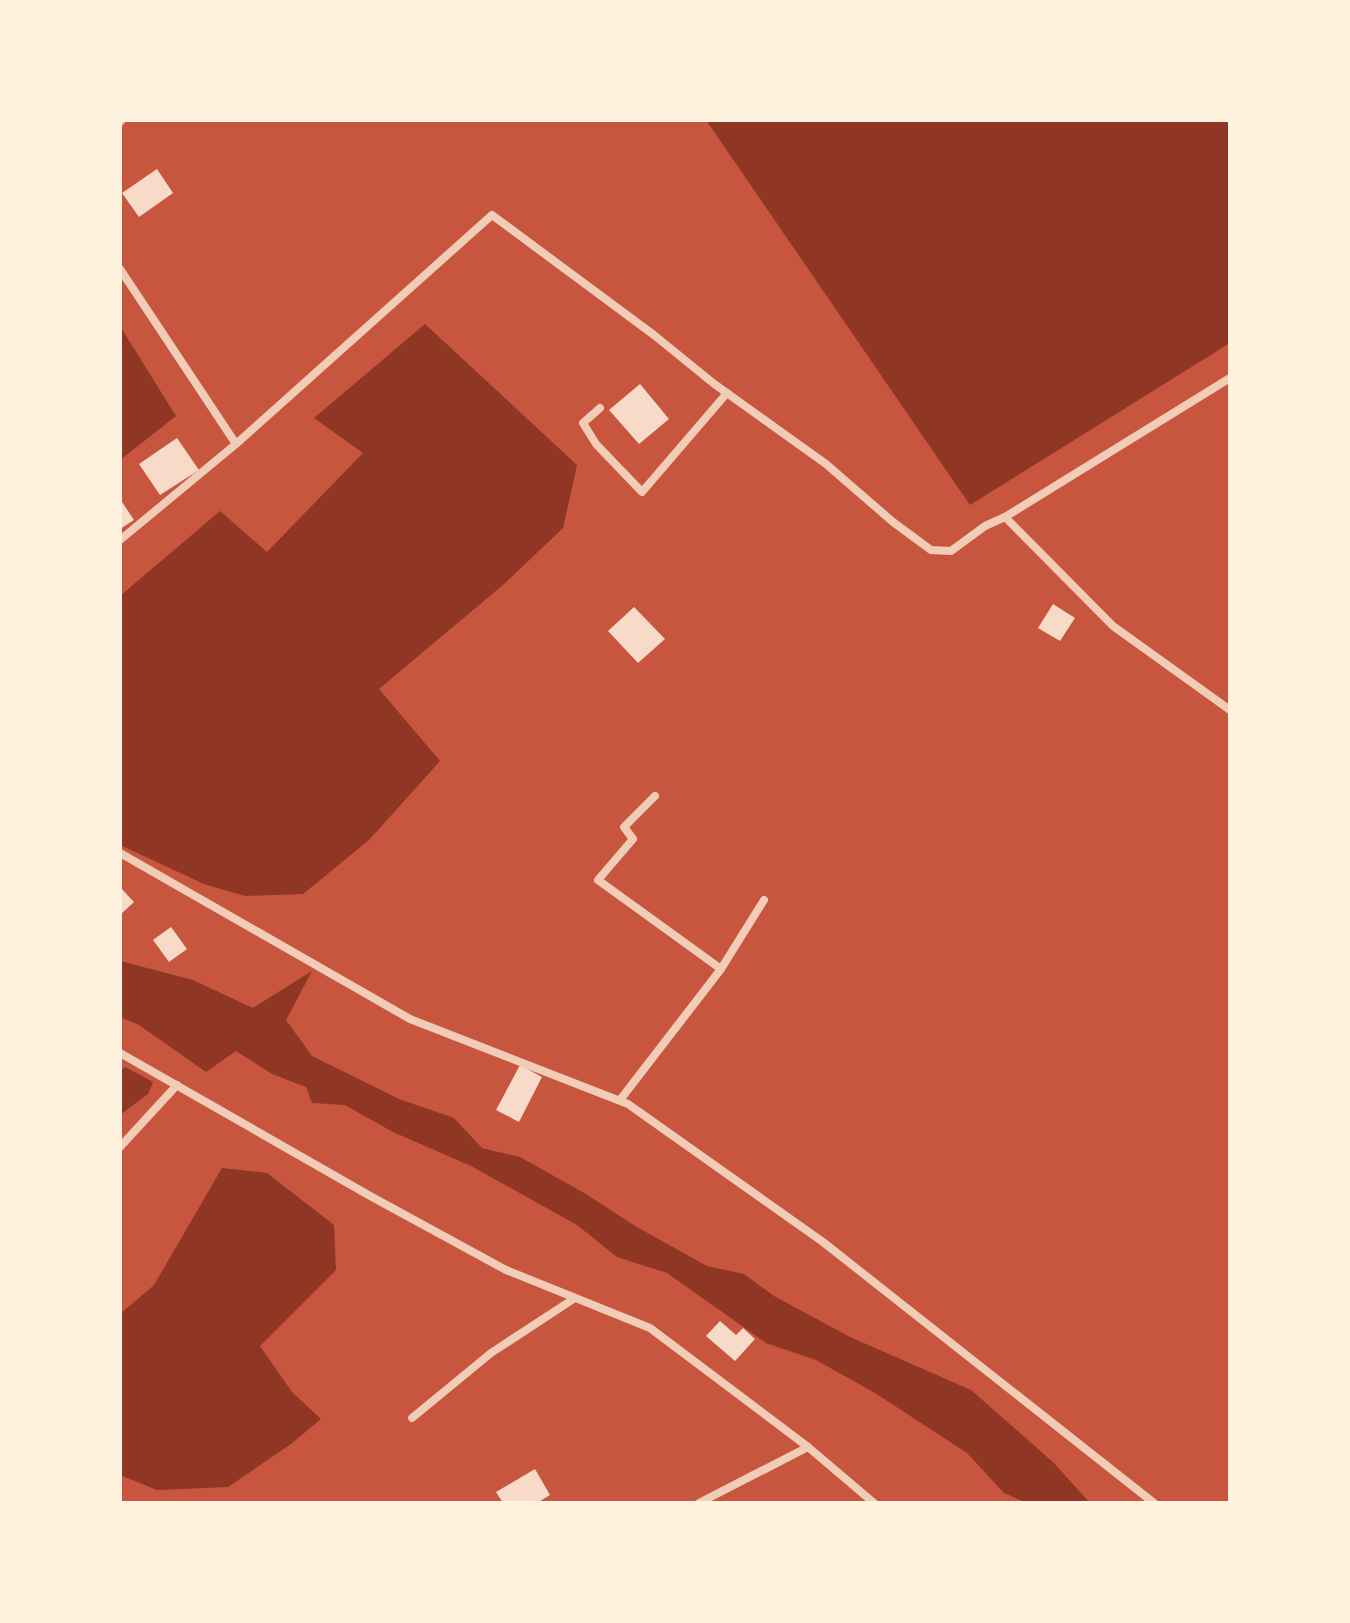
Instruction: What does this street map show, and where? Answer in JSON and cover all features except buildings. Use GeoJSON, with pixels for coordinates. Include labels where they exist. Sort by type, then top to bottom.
{"type":"FeatureCollection","features":[{"type":"Feature","properties":{"kind":"street"},"geometry":{"type":"LineString","coordinates":[[120,540],[236,444],[492,215],[826,464],[893,522],[931,550],[951,551],[985,526],[1005,517],[1230,378]]}},
{"type":"Feature","properties":{"kind":"street"},"geometry":{"type":"LineString","coordinates":[[120,269],[236,444]]}},
{"type":"Feature","properties":{"kind":"street"},"geometry":{"type":"LineString","coordinates":[[600,408],[583,423],[596,444],[642,492],[727,393]]}},
{"type":"Feature","properties":{"kind":"street"},"geometry":{"type":"LineString","coordinates":[[1005,517],[1113,626],[1230,710]]}},
{"type":"Feature","properties":{"kind":"street"},"geometry":{"type":"LineString","coordinates":[[655,796],[624,827],[633,839],[598,880],[721,969]]}},
{"type":"Feature","properties":{"kind":"street"},"geometry":{"type":"LineString","coordinates":[[120,853],[410,1019],[628,1104],[823,1242],[1154,1503]]}},
{"type":"Feature","properties":{"kind":"street"},"geometry":{"type":"LineString","coordinates":[[620,1100],[721,969],[764,900]]}},
{"type":"Feature","properties":{"kind":"street"},"geometry":{"type":"LineString","coordinates":[[120,1053],[506,1270],[650,1328],[808,1447],[874,1503]]}},
{"type":"Feature","properties":{"kind":"street"},"geometry":{"type":"LineString","coordinates":[[120,1147],[177,1085]]}},
{"type":"Feature","properties":{"kind":"street"},"geometry":{"type":"LineString","coordinates":[[412,1418],[491,1353],[575,1298]]}},
{"type":"Feature","properties":{"kind":"street"},"geometry":{"type":"LineString","coordinates":[[699,1503],[808,1447]]}},
{"type":"Feature","properties":{"kind":"shaded area"},"geometry":{"type":"Polygon","coordinates":[[[706,120],[1230,120],[1230,343],[970,505],[706,120]]]}},
{"type":"Feature","properties":{"kind":"shaded area"},"geometry":{"type":"Polygon","coordinates":[[[425,324],[577,465],[563,528],[504,584],[379,689],[440,761],[369,840],[303,894],[245,896],[204,884],[120,845],[120,596],[220,511],[267,552],[363,453],[314,418],[425,324]]]}},
{"type":"Feature","properties":{"kind":"shaded area"},"geometry":{"type":"Polygon","coordinates":[[[120,326],[176,416],[120,460],[120,326]]]}},
{"type":"Feature","properties":{"kind":"shaded area"},"geometry":{"type":"Polygon","coordinates":[[[120,961],[193,980],[253,1008],[312,971],[286,1020],[312,1056],[399,1099],[454,1118],[482,1148],[520,1157],[707,1266],[744,1274],[774,1296],[850,1337],[971,1390],[1054,1463],[1090,1503],[1027,1503],[1004,1493],[967,1453],[875,1393],[816,1360],[766,1343],[667,1273],[617,1257],[577,1225],[471,1166],[393,1132],[345,1105],[312,1103],[306,1087],[272,1074],[236,1051],[206,1072],[139,1025],[120,1017],[120,961]]]}},
{"type":"Feature","properties":{"kind":"shaded area"},"geometry":{"type":"Polygon","coordinates":[[[125,1067],[153,1082],[148,1094],[120,1115],[120,1071],[125,1067]]]}},
{"type":"Feature","properties":{"kind":"shaded area"},"geometry":{"type":"Polygon","coordinates":[[[222,1168],[267,1173],[334,1225],[336,1270],[260,1346],[292,1392],[321,1419],[291,1444],[228,1487],[157,1490],[120,1475],[120,1314],[154,1285],[222,1168]]]}}]}
